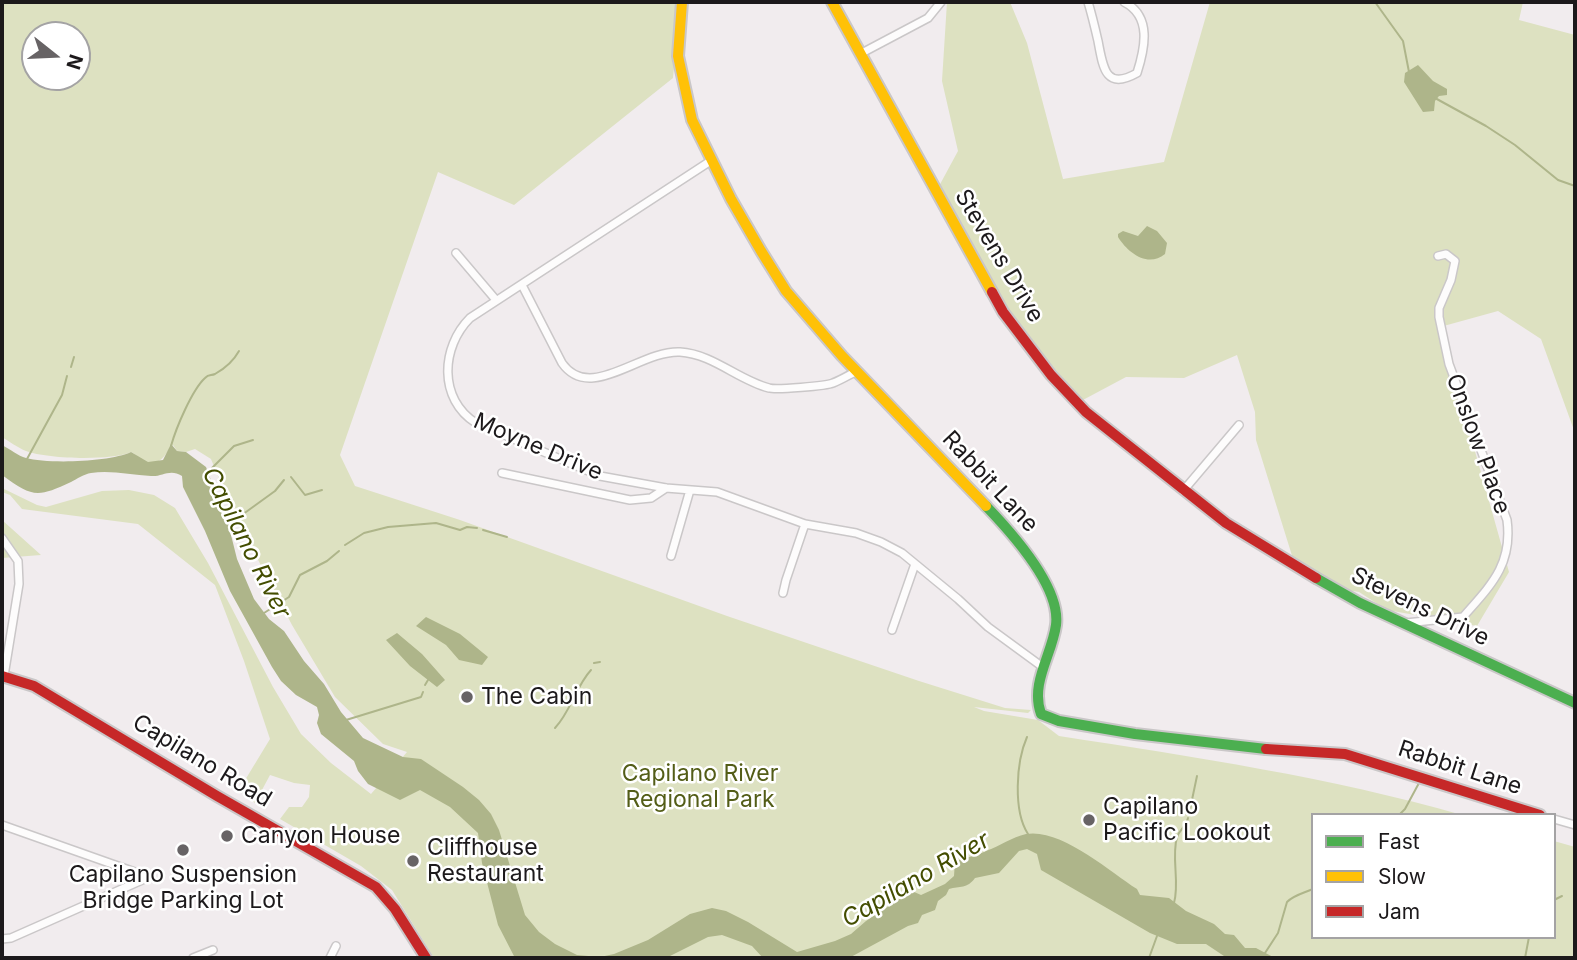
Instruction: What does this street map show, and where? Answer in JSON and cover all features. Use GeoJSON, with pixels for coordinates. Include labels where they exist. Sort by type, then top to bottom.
{"type":"FeatureCollection","features":[{"type":"Feature","properties":{"kind":"street","name":"Rabbit Lane"},"geometry":{"type":"LineString","coordinates":[[682,2],[678,56],[692,120],[730,199],[786,291],[857,371],[1017,538],[1053,596],[1057,611],[1056,627],[1038,685],[1038,711],[1049,718],[1135,734],[1286,751],[1345,754],[1534,813]]}},
{"type":"Feature","properties":{"kind":"street","name":"Stevens Drive"},"geometry":{"type":"LineString","coordinates":[[832,2],[1003,312],[1051,374],[1086,412],[1226,523],[1297,567],[1402,623],[1491,666],[1575,702]]}},
{"type":"Feature","properties":{"kind":"street"},"geometry":{"type":"LineString","coordinates":[[860,54],[928,18],[941,2]]}},
{"type":"Feature","properties":{"kind":"street"},"geometry":{"type":"LineString","coordinates":[[1088,2],[1104,71],[1114,79],[1124,80],[1137,73],[1143,53],[1145,31],[1139,15],[1131,5],[1124,2]]}},
{"type":"Feature","properties":{"kind":"street","name":"Moyne Drive"},"geometry":{"type":"LineString","coordinates":[[712,160],[470,318],[453,341],[448,379],[461,412],[476,423],[600,476],[666,488],[717,492],[805,524],[845,530],[871,538],[902,553],[988,627],[1044,668]]}},
{"type":"Feature","properties":{"kind":"street"},"geometry":{"type":"LineString","coordinates":[[456,253],[496,300]]}},
{"type":"Feature","properties":{"kind":"street","name":"Onslow Place"},"geometry":{"type":"LineString","coordinates":[[1402,623],[1462,617],[1487,589],[1504,563],[1507,545],[1507,520],[1449,363],[1439,317],[1438,308],[1451,280],[1455,261],[1446,254],[1438,256]]}},
{"type":"Feature","properties":{"kind":"street"},"geometry":{"type":"LineString","coordinates":[[522,285],[562,363],[580,379],[593,380],[658,354],[680,352],[702,357],[770,388],[831,384],[857,371]]}},
{"type":"Feature","properties":{"kind":"street"},"geometry":{"type":"LineString","coordinates":[[1183,491],[1239,425]]}},
{"type":"Feature","properties":{"kind":"street","name":"Moyne Drive"},"geometry":{"type":"LineString","coordinates":[[502,473],[630,500],[651,498],[666,488]]}},
{"type":"Feature","properties":{"kind":"street"},"geometry":{"type":"LineString","coordinates":[[671,556],[690,490]]}},
{"type":"Feature","properties":{"kind":"street"},"geometry":{"type":"LineString","coordinates":[[783,593],[805,524]]}},
{"type":"Feature","properties":{"kind":"street"},"geometry":{"type":"LineString","coordinates":[[2,538],[18,561],[19,584],[2,689]]}},
{"type":"Feature","properties":{"kind":"street"},"geometry":{"type":"LineString","coordinates":[[892,630],[915,564]]}},
{"type":"Feature","properties":{"kind":"street","name":"Capilano Road"},"geometry":{"type":"LineString","coordinates":[[3,676],[34,686],[216,796],[376,887],[396,909],[426,958]]}},
{"type":"Feature","properties":{"kind":"street"},"geometry":{"type":"LineString","coordinates":[[1556,820],[1575,825]]}},
{"type":"Feature","properties":{"kind":"street"},"geometry":{"type":"LineString","coordinates":[[2,825],[149,877],[10,938],[2,939]]}},
{"type":"Feature","properties":{"kind":"street"},"geometry":{"type":"LineString","coordinates":[[330,958],[337,946]]}},
{"type":"Feature","properties":{"kind":"street"},"geometry":{"type":"LineString","coordinates":[[193,958],[213,950]]}},
{"type":"Feature","properties":{"kind":"green space","name":"Capilano River Regional Park"},"geometry":{"type":"Polygon","coordinates":[[[2,2],[680,2],[673,78],[514,205],[438,172],[340,455],[355,486],[460,520],[727,616],[919,681],[1005,708],[1031,710],[1028,713],[974,707],[1038,720],[1059,736],[1312,779],[1454,813],[1311,813],[1311,939],[1556,939],[1556,842],[1575,847],[1575,958],[434,958],[392,890],[361,866],[280,819],[289,807],[302,807],[309,797],[310,785],[270,775],[255,803],[239,790],[270,739],[215,585],[138,524],[22,509],[10,495],[2,492],[2,488],[46,507],[102,491],[129,490],[154,495],[175,508],[301,734],[331,763],[371,794],[407,752],[383,744],[335,697],[292,625],[230,506],[211,459],[195,449],[177,451],[173,445],[162,459],[155,463],[144,461],[131,452],[109,457],[79,458],[26,451],[2,437],[2,2]]]}},
{"type":"Feature","properties":{"kind":"green space"},"geometry":{"type":"Polygon","coordinates":[[[947,2],[1010,2],[1027,43],[1063,179],[1164,162],[1210,2],[1523,2],[1519,20],[1575,35],[1575,433],[1541,339],[1498,311],[1440,327],[1509,572],[1477,626],[1387,610],[1359,592],[1347,590],[1294,562],[1256,440],[1255,412],[1237,355],[1184,378],[1126,377],[1081,401],[1012,316],[938,188],[958,151],[942,81],[947,2]]]}},
{"type":"Feature","properties":{"kind":"green space"},"geometry":{"type":"Polygon","coordinates":[[[2,520],[41,555],[2,558],[2,520]]]}},
{"type":"Feature","properties":{"kind":"shaded area"},"geometry":{"type":"Polygon","coordinates":[[[1418,65],[1433,81],[1447,89],[1447,95],[1439,96],[1435,101],[1434,111],[1423,112],[1404,82],[1405,73],[1418,65]]]}},
{"type":"Feature","properties":{"kind":"shaded area"},"geometry":{"type":"Polygon","coordinates":[[[1147,226],[1157,231],[1167,243],[1165,254],[1152,260],[1133,253],[1118,237],[1123,231],[1138,236],[1147,226]]]}},
{"type":"Feature","properties":{"kind":"shaded area"},"geometry":{"type":"Polygon","coordinates":[[[171,444],[177,451],[186,452],[206,467],[230,531],[237,559],[254,599],[269,619],[284,631],[304,661],[324,684],[341,712],[363,738],[403,757],[421,759],[479,800],[491,814],[499,830],[525,915],[539,932],[577,955],[600,957],[614,954],[648,940],[690,914],[712,908],[726,911],[748,922],[797,952],[851,934],[912,891],[921,895],[945,884],[954,876],[955,861],[1021,835],[1040,834],[1084,852],[1137,889],[1140,895],[1169,898],[1186,911],[1214,924],[1225,934],[1234,935],[1245,948],[1256,948],[1275,958],[1227,958],[1206,944],[1177,944],[1150,933],[1041,870],[1037,854],[1027,849],[1019,851],[999,873],[975,878],[966,886],[949,889],[938,901],[935,910],[922,915],[918,923],[849,958],[763,958],[752,946],[722,935],[708,937],[666,958],[515,958],[498,925],[482,863],[478,833],[450,807],[420,790],[400,800],[368,784],[354,761],[321,734],[317,723],[317,707],[296,695],[281,681],[230,591],[183,487],[182,476],[174,473],[151,476],[98,472],[83,475],[50,491],[35,493],[21,488],[2,475],[2,445],[23,457],[36,460],[94,460],[131,452],[148,462],[163,460],[171,444]]]}},
{"type":"Feature","properties":{"kind":"shaded area"},"geometry":{"type":"Polygon","coordinates":[[[426,617],[460,634],[488,657],[482,665],[459,660],[446,645],[416,626],[426,617]]]}},
{"type":"Feature","properties":{"kind":"shaded area"},"geometry":{"type":"Polygon","coordinates":[[[397,633],[422,654],[445,680],[437,687],[410,666],[386,640],[397,633]]]}},
{"type":"Feature","properties":{"kind":"waterway"},"geometry":{"type":"LineString","coordinates":[[1375,2],[1403,41],[1409,72]]}},
{"type":"Feature","properties":{"kind":"waterway"},"geometry":{"type":"LineString","coordinates":[[1435,98],[1515,145],[1558,180],[1575,186]]}},
{"type":"Feature","properties":{"kind":"waterway"},"geometry":{"type":"LineString","coordinates":[[171,446],[185,410],[200,384],[206,377],[225,367],[239,351]]}},
{"type":"Feature","properties":{"kind":"waterway"},"geometry":{"type":"LineString","coordinates":[[71,367],[74,357]]}},
{"type":"Feature","properties":{"kind":"waterway"},"geometry":{"type":"LineString","coordinates":[[27,459],[62,395],[67,376]]}},
{"type":"Feature","properties":{"kind":"waterway","name":"Capilano River"},"geometry":{"type":"LineString","coordinates":[[207,473],[234,446],[253,440]]}},
{"type":"Feature","properties":{"kind":"waterway"},"geometry":{"type":"LineString","coordinates":[[291,477],[305,495],[322,490]]}},
{"type":"Feature","properties":{"kind":"waterway","name":"Capilano River"},"geometry":{"type":"LineString","coordinates":[[228,525],[275,491],[284,480]]}},
{"type":"Feature","properties":{"kind":"waterway"},"geometry":{"type":"LineString","coordinates":[[345,545],[364,533],[388,527],[436,523],[460,530],[467,527],[477,528]]}},
{"type":"Feature","properties":{"kind":"waterway"},"geometry":{"type":"LineString","coordinates":[[483,530],[507,537]]}},
{"type":"Feature","properties":{"kind":"waterway","name":"Capilano River"},"geometry":{"type":"LineString","coordinates":[[264,613],[289,597],[300,575],[327,561],[339,551]]}},
{"type":"Feature","properties":{"kind":"waterway"},"geometry":{"type":"LineString","coordinates":[[594,663],[600,662]]}},
{"type":"Feature","properties":{"kind":"waterway"},"geometry":{"type":"LineString","coordinates":[[555,728],[591,670]]}},
{"type":"Feature","properties":{"kind":"waterway"},"geometry":{"type":"LineString","coordinates":[[425,685],[428,680]]}},
{"type":"Feature","properties":{"kind":"waterway"},"geometry":{"type":"LineString","coordinates":[[346,720],[421,697],[423,692]]}},
{"type":"Feature","properties":{"kind":"waterway"},"geometry":{"type":"LineString","coordinates":[[1027,737],[1020,759],[1018,800],[1028,834]]}},
{"type":"Feature","properties":{"kind":"waterway"},"geometry":{"type":"LineString","coordinates":[[1189,814],[1197,776]]}},
{"type":"Feature","properties":{"kind":"waterway"},"geometry":{"type":"LineString","coordinates":[[1401,813],[1419,783]]}},
{"type":"Feature","properties":{"kind":"waterway"},"geometry":{"type":"LineString","coordinates":[[1174,903],[1175,845],[1188,818]]}},
{"type":"Feature","properties":{"kind":"waterway"},"geometry":{"type":"LineString","coordinates":[[1265,953],[1278,933],[1287,902],[1311,890]]}},
{"type":"Feature","properties":{"kind":"waterway"},"geometry":{"type":"LineString","coordinates":[[1556,899],[1562,896]]}},
{"type":"Feature","properties":{"kind":"waterway"},"geometry":{"type":"LineString","coordinates":[[1149,958],[1157,936]]}},
{"type":"Feature","properties":{"kind":"waterway"},"geometry":{"type":"LineString","coordinates":[[1525,958],[1529,939]]}},
{"type":"Feature","properties":{"kind":"traffic: fast"},"geometry":{"type":"LineString","coordinates":[[986,506],[1032,561],[1051,594],[1056,625],[1038,691],[1041,714],[1059,721],[1135,734],[1266,749]]}},
{"type":"Feature","properties":{"kind":"traffic: fast"},"geometry":{"type":"LineString","coordinates":[[1316,578],[1360,603],[1575,703]]}},
{"type":"Feature","properties":{"kind":"traffic: slow"},"geometry":{"type":"LineString","coordinates":[[682,2],[678,56],[692,120],[731,199],[761,251],[786,291],[842,356],[986,506]]}},
{"type":"Feature","properties":{"kind":"traffic: slow"},"geometry":{"type":"LineString","coordinates":[[832,2],[992,292]]}},
{"type":"Feature","properties":{"kind":"traffic: jam"},"geometry":{"type":"LineString","coordinates":[[992,292],[1003,312],[1051,375],[1086,412],[1226,523],[1316,578]]}},
{"type":"Feature","properties":{"kind":"traffic: jam"},"geometry":{"type":"LineString","coordinates":[[2,676],[34,686],[217,796],[376,887],[395,909],[426,958]]}},
{"type":"Feature","properties":{"kind":"traffic: jam"},"geometry":{"type":"LineString","coordinates":[[1266,749],[1345,754],[1534,813]]}},
{"type":"Feature","properties":{"kind":"place","name":"The Cabin"},"geometry":{"type":"Point","coordinates":[467,697]}},
{"type":"Feature","properties":{"kind":"place","name":"Capilano Pacific Lookout"},"geometry":{"type":"Point","coordinates":[1089,820]}},
{"type":"Feature","properties":{"kind":"place","name":"Canyon House"},"geometry":{"type":"Point","coordinates":[227,836]}},
{"type":"Feature","properties":{"kind":"place","name":"Capilano Suspension Bridge Parking Lot"},"geometry":{"type":"Point","coordinates":[183,850]}},
{"type":"Feature","properties":{"kind":"place","name":"Cliffhouse Restaurant"},"geometry":{"type":"Point","coordinates":[413,861]}}]}
